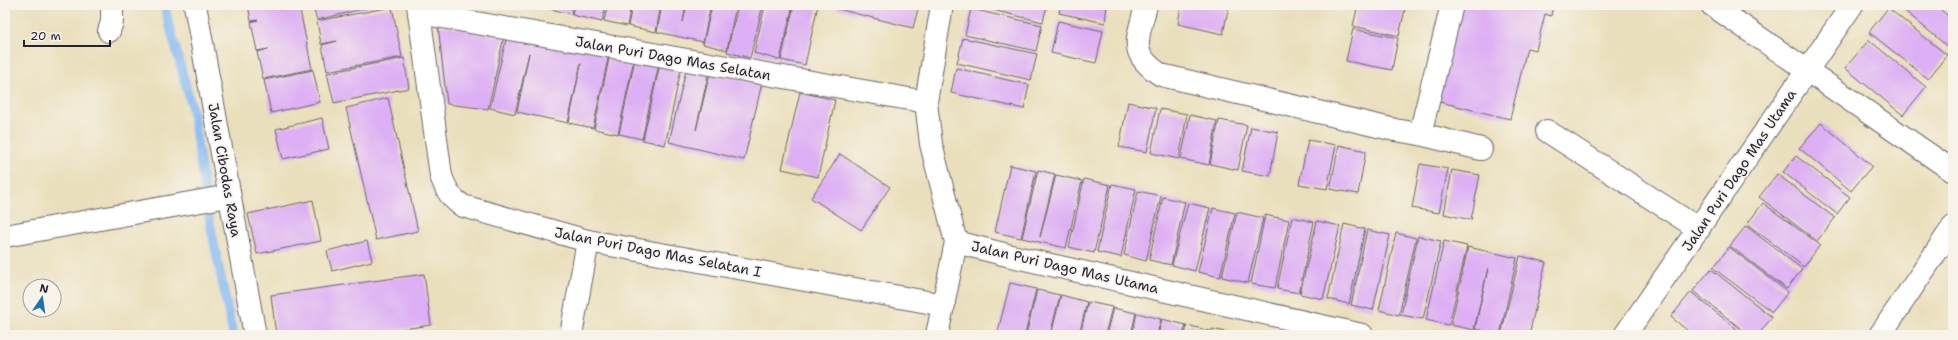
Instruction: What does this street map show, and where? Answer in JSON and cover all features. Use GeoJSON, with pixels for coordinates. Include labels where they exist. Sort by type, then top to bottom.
{"type":"FeatureCollection","features":[{"type":"Feature","properties":{"kind":"street"},"geometry":{"type":"LineString","coordinates":[[109,31],[112,22],[112,5]]}},
{"type":"Feature","properties":{"kind":"street","name":"Jalan Cibodas Raya"},"geometry":{"type":"LineString","coordinates":[[195,5],[214,198],[255,335]]}},
{"type":"Feature","properties":{"kind":"street","name":"Jalan Puri Dago Mas Utama"},"geometry":{"type":"LineString","coordinates":[[942,5],[926,102],[931,144],[956,242],[1011,256],[1362,335]]}},
{"type":"Feature","properties":{"kind":"street"},"geometry":{"type":"LineString","coordinates":[[1146,5],[1137,44],[1138,53],[1142,60],[1161,75],[1481,149]]}},
{"type":"Feature","properties":{"kind":"street"},"geometry":{"type":"LineString","coordinates":[[1420,134],[1452,5]]}},
{"type":"Feature","properties":{"kind":"street"},"geometry":{"type":"LineString","coordinates":[[1712,5],[1953,171]]}},
{"type":"Feature","properties":{"kind":"street","name":"Jalan Puri Dago Mas Utama"},"geometry":{"type":"LineString","coordinates":[[1625,335],[1852,5]]}},
{"type":"Feature","properties":{"kind":"street","name":"Jalan Puri Dago Mas Selatan"},"geometry":{"type":"LineString","coordinates":[[418,9],[926,102]]}},
{"type":"Feature","properties":{"kind":"street","name":"Jalan Puri Dago Mas Selatan I"},"geometry":{"type":"LineString","coordinates":[[418,9],[441,176],[446,190],[454,200],[473,210],[588,241],[944,305]]}},
{"type":"Feature","properties":{"kind":"street"},"geometry":{"type":"LineString","coordinates":[[1547,131],[1699,229]]}},
{"type":"Feature","properties":{"kind":"street"},"geometry":{"type":"LineString","coordinates":[[5,236],[214,198]]}},
{"type":"Feature","properties":{"kind":"street"},"geometry":{"type":"LineString","coordinates":[[1880,335],[1953,227]]}},
{"type":"Feature","properties":{"kind":"street"},"geometry":{"type":"LineString","coordinates":[[571,335],[588,241]]}},
{"type":"Feature","properties":{"kind":"street"},"geometry":{"type":"LineString","coordinates":[[937,335],[956,242]]}},
{"type":"Feature","properties":{"kind":"building"},"geometry":{"type":"Polygon","coordinates":[[[248,5],[299,5],[312,69],[263,79],[257,52],[269,49],[257,51],[251,22],[258,20],[251,21],[248,5]]]}},
{"type":"Feature","properties":{"kind":"building"},"geometry":{"type":"Polygon","coordinates":[[[312,5],[375,5],[375,6],[317,20],[312,5]]]}},
{"type":"Feature","properties":{"kind":"building"},"geometry":{"type":"Polygon","coordinates":[[[535,5],[573,5],[571,14],[535,5]]]}},
{"type":"Feature","properties":{"kind":"building"},"geometry":{"type":"Polygon","coordinates":[[[574,5],[606,5],[602,22],[572,15],[574,5]]]}},
{"type":"Feature","properties":{"kind":"building"},"geometry":{"type":"Polygon","coordinates":[[[608,5],[631,5],[627,26],[604,21],[608,5]]]}},
{"type":"Feature","properties":{"kind":"building"},"geometry":{"type":"Polygon","coordinates":[[[632,5],[661,5],[656,32],[628,26],[632,5]]]}},
{"type":"Feature","properties":{"kind":"building"},"geometry":{"type":"Polygon","coordinates":[[[662,5],[686,5],[683,22],[687,5],[711,5],[703,42],[657,32],[662,5]]]}},
{"type":"Feature","properties":{"kind":"building"},"geometry":{"type":"Polygon","coordinates":[[[712,5],[736,5],[727,50],[703,44],[712,5]]]}},
{"type":"Feature","properties":{"kind":"building"},"geometry":{"type":"Polygon","coordinates":[[[738,5],[763,5],[750,58],[727,52],[738,5]]]}},
{"type":"Feature","properties":{"kind":"building"},"geometry":{"type":"Polygon","coordinates":[[[765,5],[793,5],[780,60],[754,53],[765,5]]]}},
{"type":"Feature","properties":{"kind":"building"},"geometry":{"type":"Polygon","coordinates":[[[794,5],[818,5],[805,65],[781,60],[794,5]]]}},
{"type":"Feature","properties":{"kind":"building"},"geometry":{"type":"Polygon","coordinates":[[[822,5],[919,5],[913,28],[822,5]]]}},
{"type":"Feature","properties":{"kind":"building"},"geometry":{"type":"Polygon","coordinates":[[[971,5],[1047,5],[1043,22],[971,5]]]}},
{"type":"Feature","properties":{"kind":"building"},"geometry":{"type":"Polygon","coordinates":[[[1061,5],[1107,5],[1105,23],[1059,13],[1061,5]]]}},
{"type":"Feature","properties":{"kind":"building"},"geometry":{"type":"Polygon","coordinates":[[[1181,5],[1229,5],[1223,34],[1178,24],[1181,5]]]}},
{"type":"Feature","properties":{"kind":"building"},"geometry":{"type":"Polygon","coordinates":[[[1358,5],[1406,5],[1399,36],[1353,26],[1358,5]]]}},
{"type":"Feature","properties":{"kind":"building"},"geometry":{"type":"Polygon","coordinates":[[[1459,5],[1553,5],[1551,16],[1545,14],[1536,50],[1527,48],[1510,119],[1436,101],[1459,5]]]}},
{"type":"Feature","properties":{"kind":"building"},"geometry":{"type":"Polygon","coordinates":[[[1898,5],[1935,5],[1953,20],[1953,40],[1948,47],[1898,5]]]}},
{"type":"Feature","properties":{"kind":"building"},"geometry":{"type":"Polygon","coordinates":[[[1943,5],[1953,5],[1953,13],[1943,5]]]}},
{"type":"Feature","properties":{"kind":"building"},"geometry":{"type":"Polygon","coordinates":[[[392,7],[402,57],[327,71],[322,45],[337,41],[321,44],[317,21],[392,7]]]}},
{"type":"Feature","properties":{"kind":"building"},"geometry":{"type":"Polygon","coordinates":[[[1888,8],[1947,55],[1928,79],[1869,32],[1888,8]]]}},
{"type":"Feature","properties":{"kind":"building"},"geometry":{"type":"Polygon","coordinates":[[[971,9],[1042,25],[1036,51],[965,35],[971,9]]]}},
{"type":"Feature","properties":{"kind":"building"},"geometry":{"type":"Polygon","coordinates":[[[1058,21],[1103,31],[1096,63],[1051,53],[1058,21]]]}},
{"type":"Feature","properties":{"kind":"building"},"geometry":{"type":"Polygon","coordinates":[[[438,25],[504,36],[488,109],[447,104],[438,25]]]}},
{"type":"Feature","properties":{"kind":"building"},"geometry":{"type":"Polygon","coordinates":[[[1353,29],[1398,38],[1392,70],[1346,61],[1353,29]]]}},
{"type":"Feature","properties":{"kind":"building"},"geometry":{"type":"Polygon","coordinates":[[[507,35],[609,54],[593,128],[569,123],[581,63],[568,123],[517,112],[529,53],[515,114],[490,108],[507,35]]]}},
{"type":"Feature","properties":{"kind":"building"},"geometry":{"type":"Polygon","coordinates":[[[963,38],[1037,54],[1031,80],[957,63],[963,38]]]}},
{"type":"Feature","properties":{"kind":"building"},"geometry":{"type":"Polygon","coordinates":[[[1869,40],[1926,87],[1903,115],[1845,68],[1869,40]]]}},
{"type":"Feature","properties":{"kind":"building"},"geometry":{"type":"Polygon","coordinates":[[[610,54],[634,59],[618,134],[594,129],[610,54]]]}},
{"type":"Feature","properties":{"kind":"building"},"geometry":{"type":"Polygon","coordinates":[[[404,58],[409,88],[334,103],[327,73],[404,58]]]}},
{"type":"Feature","properties":{"kind":"building"},"geometry":{"type":"Polygon","coordinates":[[[635,59],[659,64],[642,139],[619,134],[635,59]]]}},
{"type":"Feature","properties":{"kind":"building"},"geometry":{"type":"Polygon","coordinates":[[[660,64],[681,69],[665,145],[643,140],[660,64]]]}},
{"type":"Feature","properties":{"kind":"building"},"geometry":{"type":"Polygon","coordinates":[[[956,68],[1029,85],[1024,109],[951,93],[956,68]]]}},
{"type":"Feature","properties":{"kind":"building"},"geometry":{"type":"Polygon","coordinates":[[[313,70],[320,102],[271,113],[264,80],[313,70]]]}},
{"type":"Feature","properties":{"kind":"building"},"geometry":{"type":"Polygon","coordinates":[[[686,70],[708,75],[696,130],[710,73],[762,83],[744,160],[669,142],[686,70]]]}},
{"type":"Feature","properties":{"kind":"building"},"geometry":{"type":"Polygon","coordinates":[[[800,92],[835,100],[818,177],[782,169],[800,92]]]}},
{"type":"Feature","properties":{"kind":"building"},"geometry":{"type":"Polygon","coordinates":[[[388,98],[418,231],[376,240],[346,108],[388,98]]]}},
{"type":"Feature","properties":{"kind":"building"},"geometry":{"type":"Polygon","coordinates":[[[1128,102],[1156,108],[1147,152],[1119,147],[1128,102]]]}},
{"type":"Feature","properties":{"kind":"building"},"geometry":{"type":"Polygon","coordinates":[[[1160,109],[1187,114],[1179,159],[1151,153],[1160,109]]]}},
{"type":"Feature","properties":{"kind":"building"},"geometry":{"type":"Polygon","coordinates":[[[1190,115],[1217,121],[1209,165],[1181,159],[1190,115]]]}},
{"type":"Feature","properties":{"kind":"building"},"geometry":{"type":"Polygon","coordinates":[[[322,118],[329,149],[283,159],[276,129],[322,118]]]}},
{"type":"Feature","properties":{"kind":"building"},"geometry":{"type":"Polygon","coordinates":[[[1219,120],[1247,125],[1238,170],[1210,164],[1219,120]]]}},
{"type":"Feature","properties":{"kind":"building"},"geometry":{"type":"Polygon","coordinates":[[[1821,123],[1872,166],[1851,191],[1799,148],[1821,123]]]}},
{"type":"Feature","properties":{"kind":"building"},"geometry":{"type":"Polygon","coordinates":[[[1251,127],[1278,132],[1270,176],[1242,171],[1251,127]]]}},
{"type":"Feature","properties":{"kind":"building"},"geometry":{"type":"Polygon","coordinates":[[[1308,140],[1336,145],[1327,189],[1299,184],[1308,140]]]}},
{"type":"Feature","properties":{"kind":"building"},"geometry":{"type":"Polygon","coordinates":[[[1339,145],[1366,151],[1358,194],[1330,189],[1339,145]]]}},
{"type":"Feature","properties":{"kind":"building"},"geometry":{"type":"Polygon","coordinates":[[[840,154],[890,187],[861,230],[811,198],[840,154]]]}},
{"type":"Feature","properties":{"kind":"building"},"geometry":{"type":"Polygon","coordinates":[[[1796,156],[1850,197],[1837,214],[1783,172],[1796,156]]]}},
{"type":"Feature","properties":{"kind":"building"},"geometry":{"type":"Polygon","coordinates":[[[1420,164],[1448,169],[1439,213],[1412,208],[1420,164]]]}},
{"type":"Feature","properties":{"kind":"building"},"geometry":{"type":"Polygon","coordinates":[[[1010,165],[1036,171],[1021,238],[995,232],[1010,165]]]}},
{"type":"Feature","properties":{"kind":"building"},"geometry":{"type":"Polygon","coordinates":[[[1038,170],[1055,174],[1040,237],[1056,175],[1082,181],[1066,248],[1022,238],[1038,170]]]}},
{"type":"Feature","properties":{"kind":"building"},"geometry":{"type":"Polygon","coordinates":[[[1452,170],[1480,175],[1471,220],[1444,214],[1452,170]]]}},
{"type":"Feature","properties":{"kind":"building"},"geometry":{"type":"Polygon","coordinates":[[[1777,174],[1835,218],[1817,241],[1759,197],[1777,174]]]}},
{"type":"Feature","properties":{"kind":"building"},"geometry":{"type":"Polygon","coordinates":[[[1084,179],[1110,185],[1094,253],[1069,247],[1084,179]]]}},
{"type":"Feature","properties":{"kind":"building"},"geometry":{"type":"Polygon","coordinates":[[[1112,184],[1136,189],[1121,257],[1097,252],[1112,184]]]}},
{"type":"Feature","properties":{"kind":"building"},"geometry":{"type":"Polygon","coordinates":[[[1138,191],[1161,196],[1146,261],[1124,255],[1138,191]]]}},
{"type":"Feature","properties":{"kind":"building"},"geometry":{"type":"Polygon","coordinates":[[[1163,197],[1185,202],[1171,265],[1149,260],[1163,197]]]}},
{"type":"Feature","properties":{"kind":"building"},"geometry":{"type":"Polygon","coordinates":[[[313,200],[321,241],[257,254],[248,214],[313,200]]]}},
{"type":"Feature","properties":{"kind":"building"},"geometry":{"type":"Polygon","coordinates":[[[1188,203],[1210,208],[1195,271],[1172,265],[1188,203]]]}},
{"type":"Feature","properties":{"kind":"building"},"geometry":{"type":"Polygon","coordinates":[[[1763,203],[1820,245],[1804,267],[1747,224],[1763,203]]]}},
{"type":"Feature","properties":{"kind":"building"},"geometry":{"type":"Polygon","coordinates":[[[1213,208],[1235,213],[1220,277],[1198,272],[1213,208]]]}},
{"type":"Feature","properties":{"kind":"building"},"geometry":{"type":"Polygon","coordinates":[[[1237,212],[1263,218],[1248,283],[1222,277],[1237,212]]]}},
{"type":"Feature","properties":{"kind":"building"},"geometry":{"type":"Polygon","coordinates":[[[1265,215],[1289,220],[1275,288],[1251,284],[1265,215]]]}},
{"type":"Feature","properties":{"kind":"building"},"geometry":{"type":"Polygon","coordinates":[[[1292,217],[1314,222],[1299,293],[1277,289],[1292,217]]]}},
{"type":"Feature","properties":{"kind":"building"},"geometry":{"type":"Polygon","coordinates":[[[1317,221],[1340,226],[1323,299],[1300,294],[1317,221]]]}},
{"type":"Feature","properties":{"kind":"building"},"geometry":{"type":"Polygon","coordinates":[[[1344,224],[1365,229],[1349,304],[1328,299],[1344,224]]]}},
{"type":"Feature","properties":{"kind":"building"},"geometry":{"type":"Polygon","coordinates":[[[1746,226],[1802,269],[1787,289],[1730,246],[1746,226]]]}},
{"type":"Feature","properties":{"kind":"building"},"geometry":{"type":"Polygon","coordinates":[[[1367,230],[1390,235],[1373,310],[1351,305],[1367,230]]]}},
{"type":"Feature","properties":{"kind":"building"},"geometry":{"type":"Polygon","coordinates":[[[1396,233],[1416,238],[1399,315],[1379,310],[1396,233]]]}},
{"type":"Feature","properties":{"kind":"building"},"geometry":{"type":"Polygon","coordinates":[[[1418,236],[1441,241],[1423,319],[1401,315],[1418,236]]]}},
{"type":"Feature","properties":{"kind":"building"},"geometry":{"type":"Polygon","coordinates":[[[367,241],[372,261],[332,271],[327,251],[367,241]]]}},
{"type":"Feature","properties":{"kind":"building"},"geometry":{"type":"Polygon","coordinates":[[[1444,241],[1467,246],[1449,325],[1426,320],[1444,241]]]}},
{"type":"Feature","properties":{"kind":"building"},"geometry":{"type":"Polygon","coordinates":[[[1468,247],[1517,258],[1500,335],[1475,329],[1488,268],[1474,330],[1451,325],[1468,247]]]}},
{"type":"Feature","properties":{"kind":"building"},"geometry":{"type":"Polygon","coordinates":[[[1729,247],[1788,292],[1772,312],[1713,268],[1729,247]]]}},
{"type":"Feature","properties":{"kind":"building"},"geometry":{"type":"Polygon","coordinates":[[[1520,256],[1546,262],[1529,335],[1501,335],[1520,256]]]}},
{"type":"Feature","properties":{"kind":"building"},"geometry":{"type":"Polygon","coordinates":[[[1711,269],[1772,317],[1758,335],[1749,335],[1693,291],[1711,269]]]}},
{"type":"Feature","properties":{"kind":"building"},"geometry":{"type":"Polygon","coordinates":[[[424,274],[431,325],[360,335],[276,335],[271,295],[424,274]]]}},
{"type":"Feature","properties":{"kind":"building"},"geometry":{"type":"Polygon","coordinates":[[[1010,283],[1036,289],[1025,335],[997,335],[1010,283]]]}},
{"type":"Feature","properties":{"kind":"building"},"geometry":{"type":"Polygon","coordinates":[[[1037,290],[1060,295],[1050,335],[1026,335],[1037,290]]]}},
{"type":"Feature","properties":{"kind":"building"},"geometry":{"type":"Polygon","coordinates":[[[1691,292],[1744,335],[1693,335],[1671,317],[1691,292]]]}},
{"type":"Feature","properties":{"kind":"building"},"geometry":{"type":"Polygon","coordinates":[[[1061,295],[1087,302],[1079,335],[1051,335],[1061,295]]]}},
{"type":"Feature","properties":{"kind":"building"},"geometry":{"type":"Polygon","coordinates":[[[1088,302],[1112,307],[1105,335],[1080,335],[1088,302]]]}},
{"type":"Feature","properties":{"kind":"building"},"geometry":{"type":"Polygon","coordinates":[[[1113,308],[1136,313],[1131,335],[1106,335],[1113,308]]]}},
{"type":"Feature","properties":{"kind":"building"},"geometry":{"type":"Polygon","coordinates":[[[1137,313],[1161,319],[1157,335],[1132,335],[1137,313]]]}},
{"type":"Feature","properties":{"kind":"building"},"geometry":{"type":"Polygon","coordinates":[[[1162,319],[1186,325],[1183,335],[1158,335],[1162,319]]]}},
{"type":"Feature","properties":{"kind":"building"},"geometry":{"type":"Polygon","coordinates":[[[1187,325],[1210,331],[1209,335],[1185,335],[1187,325]]]}},
{"type":"Feature","properties":{"kind":"building"},"geometry":{"type":"Polygon","coordinates":[[[1212,329],[1235,334],[1235,335],[1211,335],[1212,329]]]}},
{"type":"Feature","properties":{"kind":"waterway"},"geometry":{"type":"LineString","coordinates":[[164,5],[191,104],[210,223],[233,335]]}}]}
